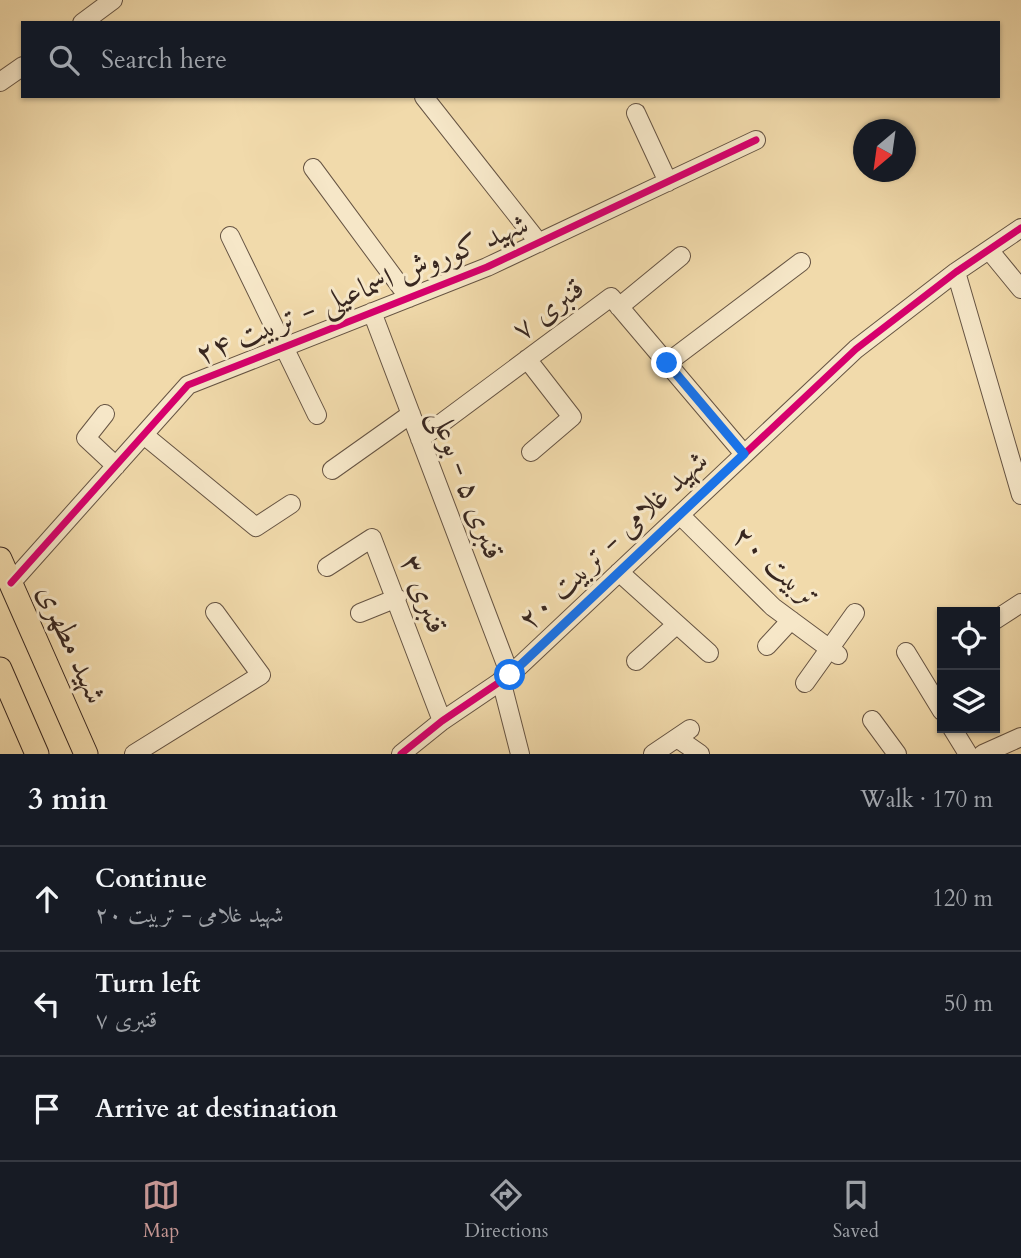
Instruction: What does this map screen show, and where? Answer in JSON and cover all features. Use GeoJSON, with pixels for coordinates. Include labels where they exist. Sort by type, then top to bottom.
{"type":"FeatureCollection","features":[{"type":"Feature","properties":{"kind":"main road","name":"شهید مطهری"},"geometry":{"type":"LineString","coordinates":[[0,559],[86,754]]}},
{"type":"Feature","properties":{"kind":"main road"},"geometry":{"type":"LineString","coordinates":[[0,669],[37,754]]}},
{"type":"Feature","properties":{"kind":"street"},"geometry":{"type":"LineString","coordinates":[[85,21],[113,0]]}},
{"type":"Feature","properties":{"kind":"street"},"geometry":{"type":"LineString","coordinates":[[0,82],[21,67]]}},
{"type":"Feature","properties":{"kind":"street"},"geometry":{"type":"LineString","coordinates":[[425,98],[539,243]]}},
{"type":"Feature","properties":{"kind":"street"},"geometry":{"type":"LineString","coordinates":[[636,113],[668,182]]}},
{"type":"Feature","properties":{"kind":"street","name":"شهید کوروش اسماعیلی - تربیت ۲۴"},"geometry":{"type":"LineString","coordinates":[[10,583],[188,385],[487,267],[756,140]]}},
{"type":"Feature","properties":{"kind":"street"},"geometry":{"type":"LineString","coordinates":[[313,167],[409,298]]}},
{"type":"Feature","properties":{"kind":"street","name":"شهید غلامی - تربیت ۲۰"},"geometry":{"type":"LineString","coordinates":[[401,754],[442,721],[506,678],[856,349],[956,272],[1021,228]]}},
{"type":"Feature","properties":{"kind":"street"},"geometry":{"type":"LineString","coordinates":[[230,236],[317,415]]}},
{"type":"Feature","properties":{"kind":"street"},"geometry":{"type":"LineString","coordinates":[[989,250],[1021,289]]}},
{"type":"Feature","properties":{"kind":"street"},"geometry":{"type":"LineString","coordinates":[[619,307],[681,256]]}},
{"type":"Feature","properties":{"kind":"street"},"geometry":{"type":"LineString","coordinates":[[667,363],[801,261]]}},
{"type":"Feature","properties":{"kind":"street"},"geometry":{"type":"LineString","coordinates":[[956,272],[1021,495]]}},
{"type":"Feature","properties":{"kind":"street","name":"قنبری ۷"},"geometry":{"type":"LineString","coordinates":[[420,439],[611,297],[744,454]]}},
{"type":"Feature","properties":{"kind":"street","name":"قنبری ۵ - بوعلی"},"geometry":{"type":"LineString","coordinates":[[372,313],[506,678],[520,754]]}},
{"type":"Feature","properties":{"kind":"street"},"geometry":{"type":"LineString","coordinates":[[527,359],[572,417],[531,452]]}},
{"type":"Feature","properties":{"kind":"street"},"geometry":{"type":"LineString","coordinates":[[105,414],[86,438],[116,466]]}},
{"type":"Feature","properties":{"kind":"street"},"geometry":{"type":"LineString","coordinates":[[332,470],[411,414]]}},
{"type":"Feature","properties":{"kind":"street"},"geometry":{"type":"LineString","coordinates":[[144,435],[256,527],[290,504]]}},
{"type":"Feature","properties":{"kind":"street","name":"تربیت ۲۰"},"geometry":{"type":"LineString","coordinates":[[680,515],[773,607],[834,652]]}},
{"type":"Feature","properties":{"kind":"street","name":"قنبری ۳"},"geometry":{"type":"LineString","coordinates":[[327,567],[372,538],[442,721]]}},
{"type":"Feature","properties":{"kind":"street"},"geometry":{"type":"LineString","coordinates":[[619,572],[709,653]]}},
{"type":"Feature","properties":{"kind":"street"},"geometry":{"type":"LineString","coordinates":[[360,613],[397,598]]}},
{"type":"Feature","properties":{"kind":"street"},"geometry":{"type":"LineString","coordinates":[[1000,617],[1021,603]]}},
{"type":"Feature","properties":{"kind":"street"},"geometry":{"type":"LineString","coordinates":[[134,754],[261,675],[215,612]]}},
{"type":"Feature","properties":{"kind":"street"},"geometry":{"type":"LineString","coordinates":[[805,683],[834,652],[855,613]]}},
{"type":"Feature","properties":{"kind":"street"},"geometry":{"type":"LineString","coordinates":[[766,646],[791,620]]}},
{"type":"Feature","properties":{"kind":"street"},"geometry":{"type":"LineString","coordinates":[[636,661],[677,624]]}},
{"type":"Feature","properties":{"kind":"street"},"geometry":{"type":"LineString","coordinates":[[906,652],[937,703]]}},
{"type":"Feature","properties":{"kind":"street"},"geometry":{"type":"LineString","coordinates":[[872,720],[897,754]]}},
{"type":"Feature","properties":{"kind":"street"},"geometry":{"type":"LineString","coordinates":[[955,733],[968,754]]}},
{"type":"Feature","properties":{"kind":"street"},"geometry":{"type":"LineString","coordinates":[[653,754],[684,734],[700,754]]}},
{"type":"Feature","properties":{"kind":"street"},"geometry":{"type":"LineString","coordinates":[[983,754],[1021,737]]}},
{"type":"Feature","properties":{"kind":"cycle path"},"geometry":{"type":"LineString","coordinates":[[11,583],[188,385],[487,267],[756,140]]}},
{"type":"Feature","properties":{"kind":"cycle path"},"geometry":{"type":"LineString","coordinates":[[401,754],[442,721],[510,675],[856,349],[956,272],[1021,228]]}},
{"type":"Feature","properties":{"kind":"route"},"geometry":{"type":"LineString","coordinates":[[510,675],[744,454],[667,363]]}}]}
